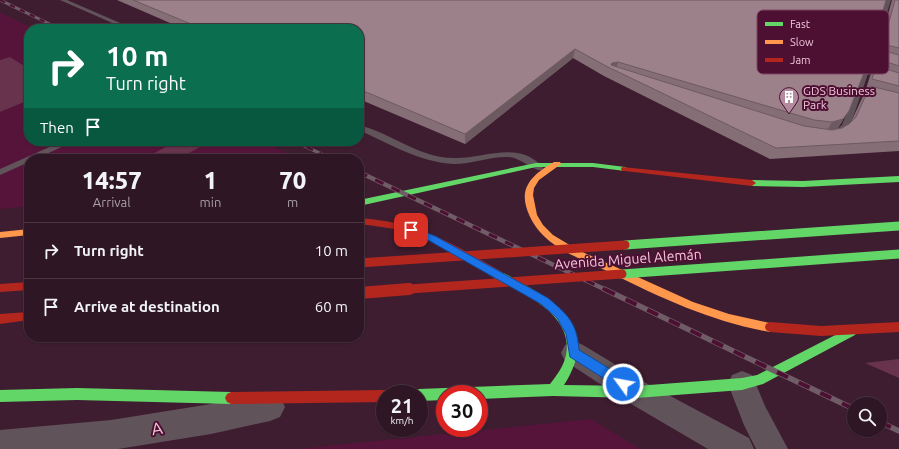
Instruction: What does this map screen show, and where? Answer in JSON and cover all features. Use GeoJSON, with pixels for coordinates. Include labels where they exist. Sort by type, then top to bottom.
{"type":"FeatureCollection","features":[{"type":"Feature","properties":{"kind":"highway"},"geometry":{"type":"LineString","coordinates":[[557,164],[535,178],[530,186],[528,198],[530,212],[538,225],[553,238],[573,251],[646,286],[720,316],[746,324],[784,328],[853,331],[899,327]]}},
{"type":"Feature","properties":{"kind":"highway"},"geometry":{"type":"LineString","coordinates":[[364,202],[536,165],[557,164],[593,165],[760,184],[803,184],[899,179]]}},
{"type":"Feature","properties":{"kind":"highway"},"geometry":{"type":"LineString","coordinates":[[364,221],[382,223],[411,230],[432,238],[545,301],[561,315],[572,334],[574,353],[566,374],[553,390]]}},
{"type":"Feature","properties":{"kind":"highway","name":"Avenida Miguel Alemán"},"geometry":{"type":"LineString","coordinates":[[364,263],[899,226]]}},
{"type":"Feature","properties":{"kind":"highway"},"geometry":{"type":"LineString","coordinates":[[0,235],[24,233]]}},
{"type":"Feature","properties":{"kind":"highway","name":"Avenida Miguel Alemán"},"geometry":{"type":"LineString","coordinates":[[364,293],[899,254]]}},
{"type":"Feature","properties":{"kind":"highway"},"geometry":{"type":"LineString","coordinates":[[0,288],[24,286]]}},
{"type":"Feature","properties":{"kind":"highway"},"geometry":{"type":"LineString","coordinates":[[0,319],[24,317]]}},
{"type":"Feature","properties":{"kind":"highway"},"geometry":{"type":"LineString","coordinates":[[428,395],[553,390],[636,392],[742,384],[759,380],[853,331]]}},
{"type":"Feature","properties":{"kind":"highway"},"geometry":{"type":"LineString","coordinates":[[0,396],[59,393],[206,398],[311,399],[376,396]]}},
{"type":"Feature","properties":{"kind":"street"},"geometry":{"type":"LineString","coordinates":[[574,353],[636,392],[738,449]]}},
{"type":"Feature","properties":{"kind":"street"},"geometry":{"type":"LineString","coordinates":[[742,384],[754,415],[772,449]]}},
{"type":"Feature","properties":{"kind":"street","name":"A"},"geometry":{"type":"LineString","coordinates":[[18,446],[126,433],[211,419],[311,399]]}},
{"type":"Feature","properties":{"kind":"lane"},"geometry":{"type":"LineString","coordinates":[[63,0],[119,24]]}},
{"type":"Feature","properties":{"kind":"lane"},"geometry":{"type":"LineString","coordinates":[[886,10],[888,0]]}},
{"type":"Feature","properties":{"kind":"lane"},"geometry":{"type":"LineString","coordinates":[[830,136],[840,132],[846,126],[863,92],[868,74]]}},
{"type":"Feature","properties":{"kind":"lane"},"geometry":{"type":"LineString","coordinates":[[364,129],[414,151],[453,162],[510,154],[524,157],[543,172]]}},
{"type":"Feature","properties":{"kind":"lane"},"geometry":{"type":"LineString","coordinates":[[40,154],[59,146]]}},
{"type":"Feature","properties":{"kind":"lane"},"geometry":{"type":"LineString","coordinates":[[0,172],[24,161]]}},
{"type":"Feature","properties":{"kind":"shaded area"},"geometry":{"type":"Polygon","coordinates":[[[0,12],[24,24],[24,146],[272,146],[289,154],[24,154],[24,207],[0,209],[0,12]]]}},
{"type":"Feature","properties":{"kind":"shaded area"},"geometry":{"type":"Polygon","coordinates":[[[10,57],[24,66],[24,102],[0,112],[0,60],[10,57]]]}},
{"type":"Feature","properties":{"kind":"shaded area"},"geometry":{"type":"Polygon","coordinates":[[[168,146],[200,147],[187,154],[152,154],[168,146]]]}},
{"type":"Feature","properties":{"kind":"shaded area"},"geometry":{"type":"Polygon","coordinates":[[[899,359],[899,378],[865,363],[899,359]]]}},
{"type":"Feature","properties":{"kind":"shaded area"},"geometry":{"type":"Polygon","coordinates":[[[591,419],[640,449],[297,449],[415,437],[428,437],[428,436],[436,435],[436,437],[488,437],[488,430],[591,419]]]}},
{"type":"Feature","properties":{"kind":"building"},"geometry":{"type":"Polygon","coordinates":[[[133,0],[886,0],[883,10],[757,10],[757,74],[864,74],[849,111],[843,119],[832,122],[814,120],[618,62],[612,63],[611,65],[804,126],[832,130],[842,128],[856,117],[870,86],[899,93],[899,141],[776,148],[606,66],[575,49],[465,134],[364,91],[364,24],[191,24],[133,0]]]}},
{"type":"Feature","properties":{"kind":"building"},"geometry":{"type":"Polygon","coordinates":[[[895,0],[899,0],[899,48],[889,46],[889,22],[895,0]]]}},
{"type":"Feature","properties":{"kind":"building"},"geometry":{"type":"Polygon","coordinates":[[[889,52],[899,55],[899,66],[889,63],[889,52]]]}},
{"type":"Feature","properties":{"kind":"building"},"geometry":{"type":"Polygon","coordinates":[[[889,70],[899,73],[899,86],[872,79],[874,74],[889,74],[889,70]]]}},
{"type":"Feature","properties":{"kind":"railway"},"geometry":{"type":"LineString","coordinates":[[0,0],[50,24]]}},
{"type":"Feature","properties":{"kind":"railway"},"geometry":{"type":"LineString","coordinates":[[305,146],[321,154]]}},
{"type":"Feature","properties":{"kind":"railway"},"geometry":{"type":"LineString","coordinates":[[364,174],[606,290]]}},
{"type":"Feature","properties":{"kind":"railway"},"geometry":{"type":"LineString","coordinates":[[604,289],[847,406]]}},
{"type":"Feature","properties":{"kind":"railway"},"geometry":{"type":"LineString","coordinates":[[887,425],[899,431]]}},
{"type":"Feature","properties":{"kind":"traffic: fast"},"geometry":{"type":"LineString","coordinates":[[364,202],[536,165],[593,165],[625,169]]}},
{"type":"Feature","properties":{"kind":"traffic: fast"},"geometry":{"type":"LineString","coordinates":[[752,183],[803,184],[899,179]]}},
{"type":"Feature","properties":{"kind":"traffic: fast"},"geometry":{"type":"LineString","coordinates":[[625,245],[899,226]]}},
{"type":"Feature","properties":{"kind":"traffic: fast"},"geometry":{"type":"LineString","coordinates":[[622,274],[899,254]]}},
{"type":"Feature","properties":{"kind":"traffic: fast"},"geometry":{"type":"LineString","coordinates":[[428,395],[553,390],[562,378],[572,355],[573,341],[569,328],[560,316],[536,296],[498,275]]}},
{"type":"Feature","properties":{"kind":"traffic: fast"},"geometry":{"type":"LineString","coordinates":[[553,390],[636,392],[742,384],[759,380],[851,332]]}},
{"type":"Feature","properties":{"kind":"traffic: fast"},"geometry":{"type":"LineString","coordinates":[[0,396],[77,394],[231,398]]}},
{"type":"Feature","properties":{"kind":"traffic: slow"},"geometry":{"type":"LineString","coordinates":[[557,164],[536,178],[532,183],[529,195],[529,202],[533,216],[540,227],[550,237],[575,253],[689,305],[729,319],[770,327]]}},
{"type":"Feature","properties":{"kind":"traffic: slow"},"geometry":{"type":"LineString","coordinates":[[0,235],[24,233]]}},
{"type":"Feature","properties":{"kind":"traffic: jam"},"geometry":{"type":"LineString","coordinates":[[625,169],[752,183]]}},
{"type":"Feature","properties":{"kind":"traffic: jam"},"geometry":{"type":"LineString","coordinates":[[364,222],[398,227],[422,234],[455,250],[498,275]]}},
{"type":"Feature","properties":{"kind":"traffic: jam"},"geometry":{"type":"LineString","coordinates":[[364,263],[625,245]]}},
{"type":"Feature","properties":{"kind":"traffic: jam"},"geometry":{"type":"LineString","coordinates":[[364,293],[622,274]]}},
{"type":"Feature","properties":{"kind":"traffic: jam"},"geometry":{"type":"LineString","coordinates":[[0,288],[24,286]]}},
{"type":"Feature","properties":{"kind":"traffic: jam"},"geometry":{"type":"LineString","coordinates":[[0,319],[24,317]]}},
{"type":"Feature","properties":{"kind":"traffic: jam"},"geometry":{"type":"LineString","coordinates":[[770,327],[821,331],[899,327]]}},
{"type":"Feature","properties":{"kind":"traffic: jam"},"geometry":{"type":"LineString","coordinates":[[231,398],[376,396]]}},
{"type":"Feature","properties":{"kind":"place","name":"GDS Business Park"},"geometry":{"type":"Point","coordinates":[789,114]}},
{"type":"Feature","properties":{"kind":"route"},"geometry":{"type":"LineString","coordinates":[[411,230],[432,238],[545,301],[561,315],[572,334],[574,353],[623,384]]}}]}
